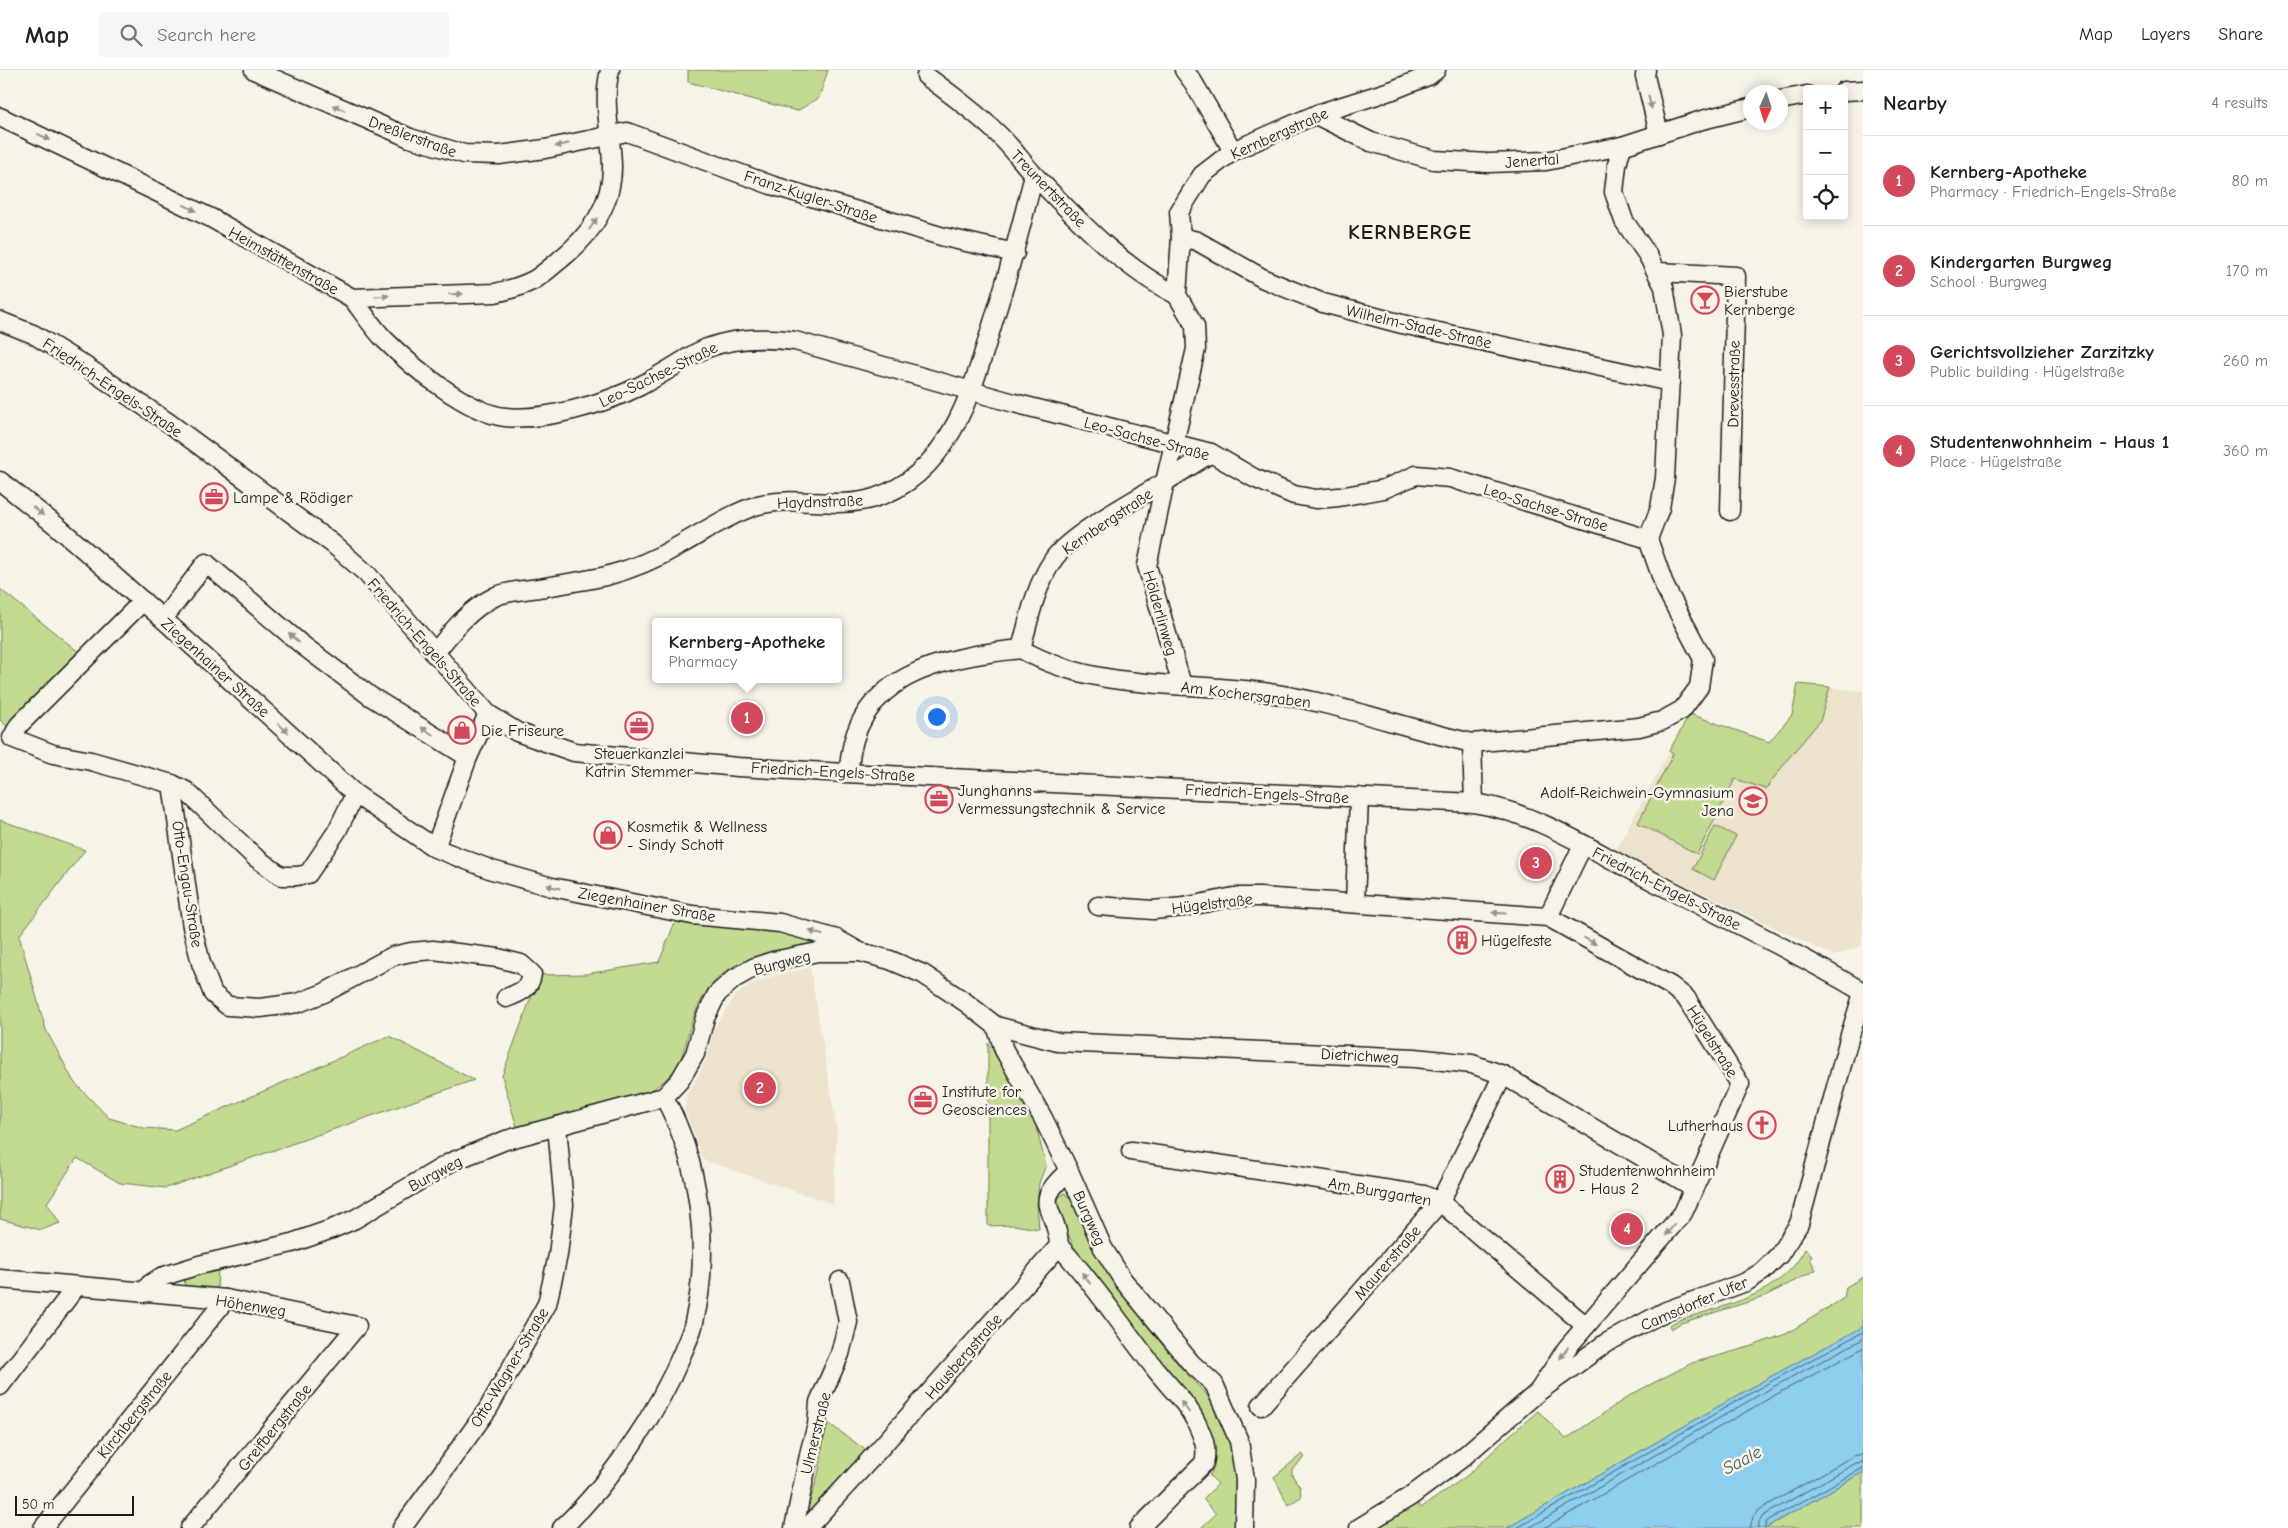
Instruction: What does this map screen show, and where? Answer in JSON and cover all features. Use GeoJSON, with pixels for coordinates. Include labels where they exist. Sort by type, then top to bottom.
{"type":"FeatureCollection","features":[{"type":"Feature","properties":{"kind":"street","name":"Dreßlerstraße"},"geometry":{"type":"LineString","coordinates":[[254,70],[410,138],[464,154],[499,155],[545,149],[610,134]]}},
{"type":"Feature","properties":{"kind":"street","name":"Heimstättenstraße"},"geometry":{"type":"LineString","coordinates":[[0,117],[210,218],[352,298],[495,293],[516,288],[536,279],[568,253],[594,226],[608,196],[611,182],[610,134],[605,88],[610,70]]}},
{"type":"Feature","properties":{"kind":"street"},"geometry":{"type":"LineString","coordinates":[[1184,70],[1194,82],[1233,151]]}},
{"type":"Feature","properties":{"kind":"street","name":"Kernbergstraße"},"geometry":{"type":"LineString","coordinates":[[1165,482],[1196,349],[1195,326],[1177,294],[1181,237],[1179,212],[1202,175],[1233,151],[1316,115],[1393,90],[1428,76],[1436,70]]}},
{"type":"Feature","properties":{"kind":"street"},"geometry":{"type":"LineString","coordinates":[[1646,70],[1645,76],[1659,134]]}},
{"type":"Feature","properties":{"kind":"street","name":"Treunertstraße"},"geometry":{"type":"LineString","coordinates":[[926,76],[964,103],[998,134],[1034,175],[1110,250],[1153,283],[1177,294]]}},
{"type":"Feature","properties":{"kind":"street"},"geometry":{"type":"LineString","coordinates":[[1848,91],[1863,90]]}},
{"type":"Feature","properties":{"kind":"street"},"geometry":{"type":"LineString","coordinates":[[1788,99],[1803,96]]}},
{"type":"Feature","properties":{"kind":"street","name":"Jenertal"},"geometry":{"type":"LineString","coordinates":[[1316,115],[1371,142],[1434,160],[1488,163],[1546,161],[1622,146],[1743,110]]}},
{"type":"Feature","properties":{"kind":"street","name":"Franz-Kugler-Straße"},"geometry":{"type":"LineString","coordinates":[[610,134],[627,132],[771,185],[944,238],[1015,253]]}},
{"type":"Feature","properties":{"kind":"street"},"geometry":{"type":"LineString","coordinates":[[1474,802],[1472,744],[1638,728],[1662,721],[1682,710],[1699,687],[1703,659],[1665,587],[1648,539],[1660,508],[1665,478],[1672,335],[1664,287],[1658,272],[1624,220],[1614,192],[1617,165],[1622,146]]}},
{"type":"Feature","properties":{"kind":"street","name":"Haydnstraße"},"geometry":{"type":"LineString","coordinates":[[434,654],[457,624],[497,596],[586,580],[634,568],[680,546],[732,515],[766,504],[799,501],[849,503],[873,498],[890,491],[919,471],[942,447],[972,390],[1015,253],[1034,175]]}},
{"type":"Feature","properties":{"kind":"street","name":"Wilhelm-Stade-Straße"},"geometry":{"type":"LineString","coordinates":[[1181,237],[1196,241],[1264,280],[1323,303],[1402,324],[1670,382]]}},
{"type":"Feature","properties":{"kind":"street","name":"Drevesstraße"},"geometry":{"type":"LineString","coordinates":[[1658,272],[1736,276],[1730,511]]}},
{"type":"Feature","properties":{"kind":"street","name":"Leo-Sachse-Straße"},"geometry":{"type":"LineString","coordinates":[[352,298],[384,339],[460,402],[504,417],[542,416],[595,405],[638,387],[696,353],[718,344],[748,338],[769,338],[796,341],[1100,426],[1175,442],[1211,452],[1254,478],[1294,495],[1316,499],[1339,498],[1384,489],[1416,475],[1450,478],[1648,539]]}},
{"type":"Feature","properties":{"kind":"street","name":"Friedrich-Engels-Straße"},"geometry":{"type":"LineString","coordinates":[[0,321],[33,334],[82,364],[169,423],[333,544],[367,574],[434,654],[488,714],[517,732],[574,752],[738,767],[1474,802],[1500,806],[1582,845],[1791,952],[1863,992]]}},
{"type":"Feature","properties":{"kind":"street","name":"Kernbergstraße"},"geometry":{"type":"LineString","coordinates":[[1021,650],[1035,595],[1053,559],[1076,538],[1211,452]]}},
{"type":"Feature","properties":{"kind":"street","name":"Ziegenhainer Straße"},"geometry":{"type":"LineString","coordinates":[[0,481],[58,527],[143,601],[355,794],[435,848],[492,870],[552,887],[692,915],[780,923],[837,939],[860,952]]}},
{"type":"Feature","properties":{"kind":"street","name":"Hölderlinweg"},"geometry":{"type":"LineString","coordinates":[[1165,482],[1147,566],[1182,685]]}},
{"type":"Feature","properties":{"kind":"street"},"geometry":{"type":"LineString","coordinates":[[163,619],[206,563],[301,644],[370,696],[468,757]]}},
{"type":"Feature","properties":{"kind":"street","name":"Otto-Engau-Straße"},"geometry":{"type":"LineString","coordinates":[[143,601],[19,726],[12,738],[52,754],[91,761],[172,784],[186,791],[255,857],[281,876],[308,874],[337,831],[355,794]]}},
{"type":"Feature","properties":{"kind":"street"},"geometry":{"type":"LineString","coordinates":[[849,772],[850,747],[860,721],[878,698],[900,681],[924,668],[963,658],[1021,650]]}},
{"type":"Feature","properties":{"kind":"street","name":"Am Kochersgraben"},"geometry":{"type":"LineString","coordinates":[[1021,650],[1042,662],[1092,676],[1269,693],[1347,709],[1430,734],[1472,744]]}},
{"type":"Feature","properties":{"kind":"street"},"geometry":{"type":"LineString","coordinates":[[435,848],[468,757],[488,714]]}},
{"type":"Feature","properties":{"kind":"street","name":"Otto-Engau-Straße"},"geometry":{"type":"LineString","coordinates":[[172,784],[192,927],[201,963],[213,994],[228,1006],[260,1008],[298,1002],[324,993],[393,956],[432,950],[498,958],[522,964],[532,974],[528,987],[506,998]]}},
{"type":"Feature","properties":{"kind":"street"},"geometry":{"type":"LineString","coordinates":[[1355,902],[1359,797]]}},
{"type":"Feature","properties":{"kind":"street"},"geometry":{"type":"LineString","coordinates":[[1548,917],[1582,845]]}},
{"type":"Feature","properties":{"kind":"street","name":"Hügelstraße"},"geometry":{"type":"LineString","coordinates":[[1098,906],[1153,910],[1184,907],[1234,897],[1355,902],[1548,917],[1671,986],[1686,998],[1733,1070],[1740,1084],[1683,1213],[1567,1348],[1538,1392]]}},
{"type":"Feature","properties":{"kind":"street","name":"Burgweg"},"geometry":{"type":"LineString","coordinates":[[144,1293],[150,1284],[161,1277],[319,1235],[355,1219],[451,1162],[506,1140],[664,1097],[680,1080],[695,1054],[711,1004],[718,994],[735,978],[755,967],[788,957],[818,952],[860,952],[890,960],[923,974],[966,1002],[996,1026],[1004,1050],[1043,1118],[1103,1248],[1124,1280],[1191,1363],[1214,1384],[1239,1441],[1245,1480],[1244,1528]]}},
{"type":"Feature","properties":{"kind":"street","name":"Camsdorfer Ufer"},"geometry":{"type":"LineString","coordinates":[[1359,1528],[1411,1496],[1462,1458],[1538,1392],[1606,1343],[1666,1311],[1746,1282],[1763,1271],[1779,1255],[1799,1224],[1863,992]]}},
{"type":"Feature","properties":{"kind":"street","name":"Dietrichweg"},"geometry":{"type":"LineString","coordinates":[[996,1026],[1058,1042],[1415,1058],[1472,1064],[1503,1076],[1693,1187]]}},
{"type":"Feature","properties":{"kind":"street","name":"Maurerstraße"},"geometry":{"type":"LineString","coordinates":[[1260,1406],[1440,1202],[1503,1076]]}},
{"type":"Feature","properties":{"kind":"street"},"geometry":{"type":"LineString","coordinates":[[562,1528],[588,1503],[653,1411],[672,1378],[694,1324],[699,1300],[702,1246],[697,1199],[673,1112],[664,1097]]}},
{"type":"Feature","properties":{"kind":"street","name":"Otto-Wagner-Straße"},"geometry":{"type":"LineString","coordinates":[[402,1528],[488,1409],[548,1304],[558,1255],[564,1205],[558,1126]]}},
{"type":"Feature","properties":{"kind":"street","name":"Am Burggarten"},"geometry":{"type":"LineString","coordinates":[[1131,1151],[1424,1195],[1440,1202],[1586,1326]]}},
{"type":"Feature","properties":{"kind":"street"},"geometry":{"type":"LineString","coordinates":[[1059,1246],[1059,1237],[1048,1207],[1047,1195],[1053,1185],[1069,1171]]}},
{"type":"Feature","properties":{"kind":"street","name":"Burgweg"},"geometry":{"type":"LineString","coordinates":[[1059,1246],[1074,1262],[1166,1384],[1185,1405],[1196,1422],[1206,1457],[1139,1528]]}},
{"type":"Feature","properties":{"kind":"street","name":"Hausbergstraße"},"geometry":{"type":"LineString","coordinates":[[807,1528],[874,1456],[1059,1246]]}},
{"type":"Feature","properties":{"kind":"street"},"geometry":{"type":"LineString","coordinates":[[0,1280],[144,1293]]}},
{"type":"Feature","properties":{"kind":"street","name":"Ulmerstraße"},"geometry":{"type":"LineString","coordinates":[[794,1528],[817,1425],[819,1402],[840,1354],[848,1322],[840,1281]]}},
{"type":"Feature","properties":{"kind":"street"},"geometry":{"type":"LineString","coordinates":[[0,1386],[76,1287]]}},
{"type":"Feature","properties":{"kind":"street","name":"Höhenweg"},"geometry":{"type":"LineString","coordinates":[[144,1293],[226,1299],[357,1326]]}},
{"type":"Feature","properties":{"kind":"street","name":"Kirchbergstraße"},"geometry":{"type":"LineString","coordinates":[[43,1528],[226,1299]]}},
{"type":"Feature","properties":{"kind":"street","name":"Greifbergstraße"},"geometry":{"type":"LineString","coordinates":[[190,1528],[357,1326]]}},
{"type":"Feature","properties":{"kind":"shaded area","name":"Adolf-Reichwein-Gymnasium Jena"},"geometry":{"type":"Polygon","coordinates":[[[1798,684],[1863,691],[1863,926],[1861,946],[1834,956],[1615,851],[1690,714],[1769,742],[1792,715],[1798,684]]]}},
{"type":"Feature","properties":{"kind":"shaded area"},"geometry":{"type":"Polygon","coordinates":[[[810,967],[837,1130],[833,1204],[703,1160],[685,1110],[686,1095],[706,1060],[714,1029],[735,996],[750,985],[769,977],[810,967]]]}},
{"type":"Feature","properties":{"kind":"green space"},"geometry":{"type":"Polygon","coordinates":[[[688,70],[828,70],[819,98],[797,111],[688,82],[688,70]]]}},
{"type":"Feature","properties":{"kind":"green space"},"geometry":{"type":"Polygon","coordinates":[[[0,589],[80,653],[9,728],[0,720],[0,589]]]}},
{"type":"Feature","properties":{"kind":"green space"},"geometry":{"type":"Polygon","coordinates":[[[1798,684],[1830,687],[1820,721],[1787,760],[1766,789],[1735,779],[1697,854],[1638,823],[1673,754],[1669,751],[1690,714],[1769,742],[1792,715],[1798,684]]]}},
{"type":"Feature","properties":{"kind":"green space"},"geometry":{"type":"Polygon","coordinates":[[[0,820],[85,850],[19,936],[46,1030],[74,1082],[109,1118],[144,1128],[175,1130],[389,1036],[474,1080],[166,1188],[120,1183],[77,1158],[47,1203],[60,1223],[41,1230],[0,1219],[0,820]]]}},
{"type":"Feature","properties":{"kind":"green space"},"geometry":{"type":"Polygon","coordinates":[[[1715,826],[1736,836],[1714,880],[1693,869],[1715,826]]]}},
{"type":"Feature","properties":{"kind":"green space"},"geometry":{"type":"Polygon","coordinates":[[[677,917],[779,929],[827,945],[762,955],[727,971],[713,983],[701,1001],[691,1024],[678,1064],[669,1076],[654,1088],[637,1097],[617,1104],[517,1127],[502,1076],[530,1000],[537,989],[540,975],[586,974],[659,962],[677,917]]]}},
{"type":"Feature","properties":{"kind":"green space"},"geometry":{"type":"Polygon","coordinates":[[[988,1043],[1033,1115],[1046,1165],[1039,1183],[1037,1205],[1039,1229],[1013,1225],[988,1226],[988,1043]]]}},
{"type":"Feature","properties":{"kind":"green space"},"geometry":{"type":"Polygon","coordinates":[[[1065,1193],[1071,1200],[1074,1199],[1105,1269],[1145,1323],[1183,1370],[1206,1394],[1221,1415],[1232,1438],[1237,1472],[1236,1528],[1201,1528],[1216,1514],[1203,1499],[1218,1484],[1209,1475],[1212,1472],[1213,1447],[1080,1264],[1057,1204],[1059,1197],[1065,1193]]]}},
{"type":"Feature","properties":{"kind":"green space"},"geometry":{"type":"Polygon","coordinates":[[[1805,1249],[1812,1255],[1810,1259],[1816,1270],[1761,1298],[1681,1323],[1671,1329],[1669,1325],[1679,1320],[1733,1303],[1767,1288],[1782,1278],[1795,1265],[1805,1249]]]}},
{"type":"Feature","properties":{"kind":"green space"},"geometry":{"type":"Polygon","coordinates":[[[218,1266],[217,1294],[187,1290],[183,1278],[218,1266]]]}},
{"type":"Feature","properties":{"kind":"green space"},"geometry":{"type":"Polygon","coordinates":[[[1863,1277],[1863,1327],[1768,1378],[1507,1528],[1377,1528],[1417,1502],[1421,1508],[1468,1475],[1538,1411],[1566,1439],[1632,1394],[1692,1363],[1746,1348],[1786,1334],[1844,1298],[1846,1287],[1863,1277]]]}},
{"type":"Feature","properties":{"kind":"green space"},"geometry":{"type":"Polygon","coordinates":[[[824,1420],[867,1451],[804,1518],[819,1470],[823,1447],[824,1420]]]}},
{"type":"Feature","properties":{"kind":"green space"},"geometry":{"type":"Polygon","coordinates":[[[1302,1454],[1305,1457],[1292,1469],[1292,1475],[1300,1487],[1301,1497],[1288,1505],[1274,1477],[1302,1454]]]}},
{"type":"Feature","properties":{"kind":"green space"},"geometry":{"type":"Polygon","coordinates":[[[1863,1472],[1863,1528],[1765,1528],[1853,1478],[1863,1472]]]}},
{"type":"Feature","properties":{"kind":"water","name":"Saale"},"geometry":{"type":"Polygon","coordinates":[[[1863,1327],[1863,1472],[1765,1528],[1507,1528],[1768,1378],[1863,1327]]]}},
{"type":"Feature","properties":{"kind":"place","name":"Bierstube Kernberge"},"geometry":{"type":"Point","coordinates":[1705,300]}},
{"type":"Feature","properties":{"kind":"place","name":"Lampe & Rödiger"},"geometry":{"type":"Point","coordinates":[214,497]}},
{"type":"Feature","properties":{"kind":"place","name":"Kernberg-Apotheke"},"geometry":{"type":"Point","coordinates":[747,718]}},
{"type":"Feature","properties":{"kind":"place","name":"Steuerkanzlei Katrin Stemmer"},"geometry":{"type":"Point","coordinates":[639,726]}},
{"type":"Feature","properties":{"kind":"place","name":"Die Friseure"},"geometry":{"type":"Point","coordinates":[462,730]}},
{"type":"Feature","properties":{"kind":"place","name":"Junghanns Vermessungstechnik & Service"},"geometry":{"type":"Point","coordinates":[939,799]}},
{"type":"Feature","properties":{"kind":"place","name":"Adolf-Reichwein-Gymnasium Jena"},"geometry":{"type":"Point","coordinates":[1753,801]}},
{"type":"Feature","properties":{"kind":"place","name":"Kosmetik & Wellness - Sindy Schott"},"geometry":{"type":"Point","coordinates":[608,835]}},
{"type":"Feature","properties":{"kind":"place","name":"Gerichtsvollzieher Zarzitzky"},"geometry":{"type":"Point","coordinates":[1536,863]}},
{"type":"Feature","properties":{"kind":"place","name":"Hügelfeste"},"geometry":{"type":"Point","coordinates":[1462,940]}},
{"type":"Feature","properties":{"kind":"place","name":"Kindergarten Burgweg"},"geometry":{"type":"Point","coordinates":[760,1088]}},
{"type":"Feature","properties":{"kind":"place","name":"Institute for Geosciences"},"geometry":{"type":"Point","coordinates":[923,1100]}},
{"type":"Feature","properties":{"kind":"place","name":"Lutherhaus"},"geometry":{"type":"Point","coordinates":[1762,1125]}},
{"type":"Feature","properties":{"kind":"place","name":"Studentenwohnheim - Haus 2"},"geometry":{"type":"Point","coordinates":[1560,1179]}},
{"type":"Feature","properties":{"kind":"place","name":"Studentenwohnheim - Haus 1"},"geometry":{"type":"Point","coordinates":[1627,1229]}},
{"type":"Feature","properties":{"kind":"district","name":"KERNBERGE"},"geometry":{"type":"Point","coordinates":[1410,232]}}]}
